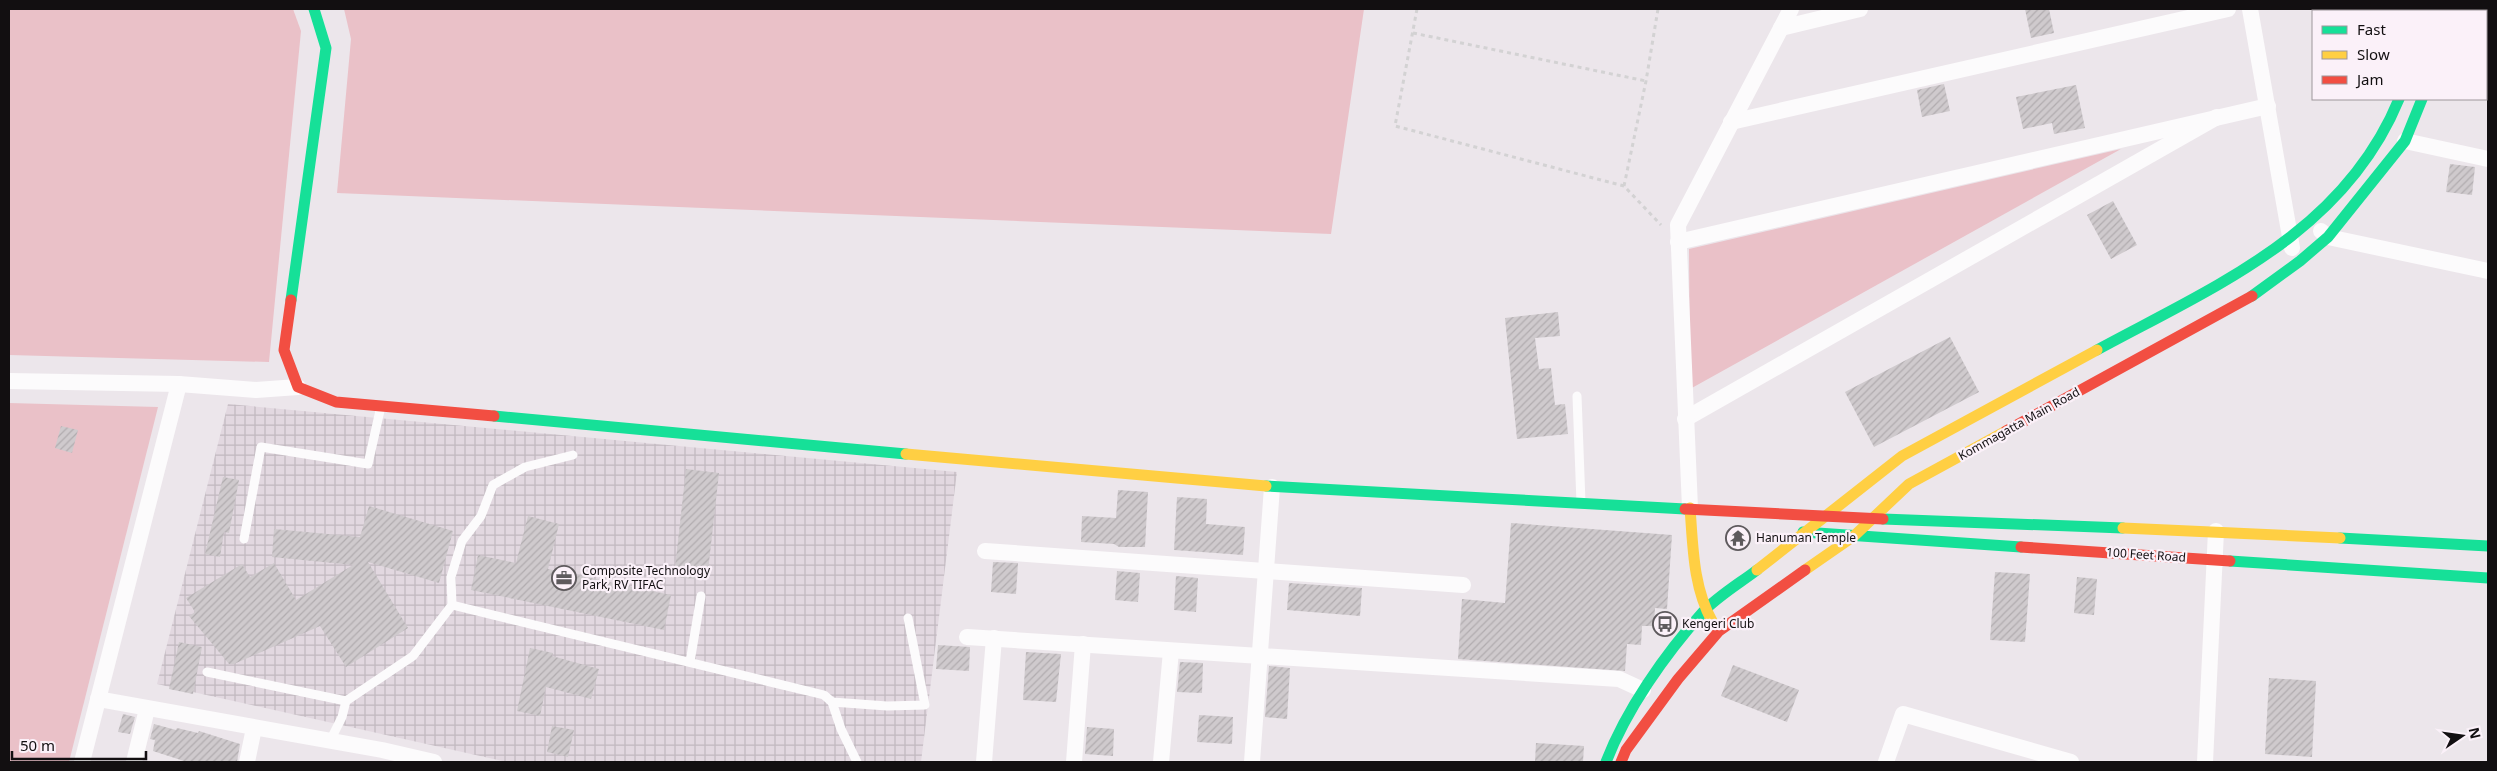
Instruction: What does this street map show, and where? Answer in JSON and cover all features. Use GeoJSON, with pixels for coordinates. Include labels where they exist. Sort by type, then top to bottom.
{"type":"FeatureCollection","features":[{"type":"Feature","properties":{"kind":"main road"},"geometry":{"type":"LineString","coordinates":[[298,387],[284,350],[326,48],[314,9]]}},
{"type":"Feature","properties":{"kind":"main road"},"geometry":{"type":"LineString","coordinates":[[1606,762],[1612,744],[1643,690],[1704,611],[1902,456],[2238,274],[2289,240],[2311,222],[2360,164],[2386,126],[2399,100]]}},
{"type":"Feature","properties":{"kind":"main road","name":"Kommagatta Main Road"},"geometry":{"type":"LineString","coordinates":[[1622,762],[1626,750],[1678,679],[1719,631],[1854,536],[1909,484],[2253,294],[2297,263],[2328,237],[2405,141],[2422,100]]}},
{"type":"Feature","properties":{"kind":"main road","name":"100 Feet Road"},"geometry":{"type":"LineString","coordinates":[[298,387],[336,402],[1272,487],[1690,508],[1824,517],[2216,531],[2488,546]]}},
{"type":"Feature","properties":{"kind":"main road"},"geometry":{"type":"LineString","coordinates":[[1690,508],[1695,560],[1704,611],[1719,631]]}},
{"type":"Feature","properties":{"kind":"main road","name":"100 Feet Road"},"geometry":{"type":"LineString","coordinates":[[1803,532],[2488,578]]}},
{"type":"Feature","properties":{"kind":"street"},"geometry":{"type":"LineString","coordinates":[[1690,508],[1678,225],[1791,9]]}},
{"type":"Feature","properties":{"kind":"street"},"geometry":{"type":"LineString","coordinates":[[1781,28],[1860,9]]}},
{"type":"Feature","properties":{"kind":"street"},"geometry":{"type":"LineString","coordinates":[[1732,122],[2228,9]]}},
{"type":"Feature","properties":{"kind":"street"},"geometry":{"type":"LineString","coordinates":[[2250,9],[2268,106],[2289,240],[2297,263]]}},
{"type":"Feature","properties":{"kind":"street"},"geometry":{"type":"LineString","coordinates":[[1678,242],[2268,106]]}},
{"type":"Feature","properties":{"kind":"street"},"geometry":{"type":"LineString","coordinates":[[1685,420],[2217,117]]}},
{"type":"Feature","properties":{"kind":"street"},"geometry":{"type":"LineString","coordinates":[[2405,141],[2488,159]]}},
{"type":"Feature","properties":{"kind":"street"},"geometry":{"type":"LineString","coordinates":[[2311,222],[2328,237],[2488,270]]}},
{"type":"Feature","properties":{"kind":"street"},"geometry":{"type":"LineString","coordinates":[[9,380],[179,384],[256,390],[298,387]]}},
{"type":"Feature","properties":{"kind":"street"},"geometry":{"type":"LineString","coordinates":[[82,762],[179,384]]}},
{"type":"Feature","properties":{"kind":"street"},"geometry":{"type":"LineString","coordinates":[[1252,762],[1258,657],[1272,487]]}},
{"type":"Feature","properties":{"kind":"street"},"geometry":{"type":"LineString","coordinates":[[2205,762],[2216,531]]}},
{"type":"Feature","properties":{"kind":"street"},"geometry":{"type":"LineString","coordinates":[[985,552],[1463,585]]}},
{"type":"Feature","properties":{"kind":"street"},"geometry":{"type":"LineString","coordinates":[[967,637],[1619,679],[1643,690]]}},
{"type":"Feature","properties":{"kind":"street"},"geometry":{"type":"LineString","coordinates":[[984,762],[994,638]]}},
{"type":"Feature","properties":{"kind":"street"},"geometry":{"type":"LineString","coordinates":[[1074,762],[1083,644]]}},
{"type":"Feature","properties":{"kind":"street"},"geometry":{"type":"LineString","coordinates":[[1161,762],[1171,651]]}},
{"type":"Feature","properties":{"kind":"street"},"geometry":{"type":"LineString","coordinates":[[98,699],[330,741],[368,755],[434,762]]}},
{"type":"Feature","properties":{"kind":"street"},"geometry":{"type":"LineString","coordinates":[[134,762],[147,709]]}},
{"type":"Feature","properties":{"kind":"street"},"geometry":{"type":"LineString","coordinates":[[1886,762],[1903,714],[2071,762]]}},
{"type":"Feature","properties":{"kind":"street"},"geometry":{"type":"LineString","coordinates":[[247,762],[254,728]]}},
{"type":"Feature","properties":{"kind":"lane"},"geometry":{"type":"LineString","coordinates":[[1577,396],[1581,504]]}},
{"type":"Feature","properties":{"kind":"lane"},"geometry":{"type":"LineString","coordinates":[[244,538],[261,446],[368,464],[381,406]]}},
{"type":"Feature","properties":{"kind":"lane"},"geometry":{"type":"LineString","coordinates":[[330,741],[342,717],[346,701],[414,656],[452,605],[452,577],[462,541],[480,516],[493,486],[525,467],[573,455]]}},
{"type":"Feature","properties":{"kind":"lane"},"geometry":{"type":"LineString","coordinates":[[690,662],[701,596]]}},
{"type":"Feature","properties":{"kind":"lane"},"geometry":{"type":"LineString","coordinates":[[452,605],[824,695],[832,702],[841,729],[857,762]]}},
{"type":"Feature","properties":{"kind":"lane"},"geometry":{"type":"LineString","coordinates":[[832,702],[887,706],[925,705],[908,618]]}},
{"type":"Feature","properties":{"kind":"lane"},"geometry":{"type":"LineString","coordinates":[[207,672],[346,701]]}},
{"type":"Feature","properties":{"kind":"path"},"geometry":{"type":"LineString","coordinates":[[1417,9],[1395,126],[1624,186],[1678,242]]}},
{"type":"Feature","properties":{"kind":"path"},"geometry":{"type":"LineString","coordinates":[[1624,186],[1646,81],[1658,9]]}},
{"type":"Feature","properties":{"kind":"path"},"geometry":{"type":"LineString","coordinates":[[1413,33],[1646,81]]}},
{"type":"Feature","properties":{"kind":"shaded area"},"geometry":{"type":"Polygon","coordinates":[[[9,9],[293,9],[301,31],[269,362],[9,355],[9,9]]]}},
{"type":"Feature","properties":{"kind":"shaded area"},"geometry":{"type":"Polygon","coordinates":[[[344,9],[1364,9],[1331,234],[337,193],[351,39],[344,9]]]}},
{"type":"Feature","properties":{"kind":"shaded area"},"geometry":{"type":"Polygon","coordinates":[[[2121,149],[1690,389],[1689,249],[2121,149]]]}},
{"type":"Feature","properties":{"kind":"shaded area"},"geometry":{"type":"Polygon","coordinates":[[[9,403],[158,407],[69,762],[9,762],[9,403]]]}},
{"type":"Feature","properties":{"kind":"shaded area","name":"Composite Technology Park, RV TIFAC"},"geometry":{"type":"Polygon","coordinates":[[[228,404],[957,472],[921,762],[507,762],[157,684],[228,404]]]}},
{"type":"Feature","properties":{"kind":"building"},"geometry":{"type":"Polygon","coordinates":[[[2025,9],[2049,9],[2054,33],[2031,38],[2025,9]]]}},
{"type":"Feature","properties":{"kind":"building"},"geometry":{"type":"Polygon","coordinates":[[[1944,84],[1950,111],[1922,117],[1917,90],[1944,84]]]}},
{"type":"Feature","properties":{"kind":"building"},"geometry":{"type":"Polygon","coordinates":[[[2076,85],[2085,128],[2054,134],[2052,123],[2023,129],[2016,97],[2076,85]]]}},
{"type":"Feature","properties":{"kind":"building"},"geometry":{"type":"Polygon","coordinates":[[[2450,164],[2475,167],[2472,195],[2446,192],[2450,164]]]}},
{"type":"Feature","properties":{"kind":"building"},"geometry":{"type":"Polygon","coordinates":[[[2113,201],[2137,245],[2111,259],[2087,215],[2113,201]]]}},
{"type":"Feature","properties":{"kind":"building"},"geometry":{"type":"Polygon","coordinates":[[[1558,312],[1560,336],[1535,338],[1539,369],[1551,368],[1555,405],[1565,404],[1568,434],[1517,439],[1505,318],[1558,312]]]}},
{"type":"Feature","properties":{"kind":"building"},"geometry":{"type":"Polygon","coordinates":[[[1950,337],[1979,392],[1874,447],[1845,392],[1950,337]]]}},
{"type":"Feature","properties":{"kind":"building"},"geometry":{"type":"Polygon","coordinates":[[[61,426],[78,430],[72,453],[55,448],[61,426]]]}},
{"type":"Feature","properties":{"kind":"building"},"geometry":{"type":"Polygon","coordinates":[[[686,469],[719,473],[707,580],[674,577],[686,469]]]}},
{"type":"Feature","properties":{"kind":"building"},"geometry":{"type":"Polygon","coordinates":[[[223,477],[239,480],[229,533],[224,532],[220,557],[205,554],[223,477]]]}},
{"type":"Feature","properties":{"kind":"building"},"geometry":{"type":"Polygon","coordinates":[[[1118,490],[1148,492],[1145,547],[1119,547],[1114,544],[1081,542],[1082,516],[1116,518],[1118,490]]]}},
{"type":"Feature","properties":{"kind":"building"},"geometry":{"type":"Polygon","coordinates":[[[1177,497],[1207,499],[1206,524],[1245,527],[1243,555],[1174,550],[1177,497]]]}},
{"type":"Feature","properties":{"kind":"building"},"geometry":{"type":"Polygon","coordinates":[[[369,506],[453,531],[439,583],[368,562],[408,628],[346,667],[320,626],[234,664],[229,664],[189,616],[195,612],[186,598],[242,564],[250,577],[274,563],[296,600],[353,565],[272,557],[274,529],[360,537],[369,506]]]}},
{"type":"Feature","properties":{"kind":"building"},"geometry":{"type":"Polygon","coordinates":[[[528,516],[559,524],[548,569],[671,595],[664,630],[471,590],[478,555],[516,563],[528,516]]]}},
{"type":"Feature","properties":{"kind":"building"},"geometry":{"type":"Polygon","coordinates":[[[1511,523],[1672,535],[1667,609],[1655,608],[1654,626],[1642,626],[1641,645],[1627,644],[1625,671],[1458,659],[1462,599],[1505,603],[1511,523]]]}},
{"type":"Feature","properties":{"kind":"building"},"geometry":{"type":"Polygon","coordinates":[[[993,562],[1018,563],[1016,594],[991,592],[993,562]]]}},
{"type":"Feature","properties":{"kind":"building"},"geometry":{"type":"Polygon","coordinates":[[[1117,571],[1140,573],[1138,602],[1115,600],[1117,571]]]}},
{"type":"Feature","properties":{"kind":"building"},"geometry":{"type":"Polygon","coordinates":[[[1995,572],[2030,574],[2025,642],[1990,640],[1995,572]]]}},
{"type":"Feature","properties":{"kind":"building"},"geometry":{"type":"Polygon","coordinates":[[[1176,576],[1198,578],[1196,612],[1174,610],[1176,576]]]}},
{"type":"Feature","properties":{"kind":"building"},"geometry":{"type":"Polygon","coordinates":[[[2077,577],[2097,579],[2094,615],[2074,613],[2077,577]]]}},
{"type":"Feature","properties":{"kind":"building"},"geometry":{"type":"Polygon","coordinates":[[[1289,583],[1362,588],[1360,616],[1287,610],[1289,583]]]}},
{"type":"Feature","properties":{"kind":"building"},"geometry":{"type":"Polygon","coordinates":[[[179,642],[202,647],[193,694],[169,689],[179,642]]]}},
{"type":"Feature","properties":{"kind":"building"},"geometry":{"type":"Polygon","coordinates":[[[938,645],[970,647],[969,671],[936,669],[938,645]]]}},
{"type":"Feature","properties":{"kind":"building"},"geometry":{"type":"Polygon","coordinates":[[[530,648],[553,653],[552,656],[599,669],[591,699],[546,687],[540,716],[517,711],[530,648]]]}},
{"type":"Feature","properties":{"kind":"building"},"geometry":{"type":"Polygon","coordinates":[[[1026,652],[1061,654],[1056,702],[1023,700],[1026,652]]]}},
{"type":"Feature","properties":{"kind":"building"},"geometry":{"type":"Polygon","coordinates":[[[1180,662],[1203,663],[1202,693],[1177,692],[1180,662]]]}},
{"type":"Feature","properties":{"kind":"building"},"geometry":{"type":"Polygon","coordinates":[[[1733,665],[1799,690],[1787,722],[1721,696],[1733,665]]]}},
{"type":"Feature","properties":{"kind":"building"},"geometry":{"type":"Polygon","coordinates":[[[1269,666],[1290,668],[1287,719],[1265,717],[1269,666]]]}},
{"type":"Feature","properties":{"kind":"building"},"geometry":{"type":"Polygon","coordinates":[[[2269,678],[2316,681],[2312,757],[2265,754],[2269,678]]]}},
{"type":"Feature","properties":{"kind":"building"},"geometry":{"type":"Polygon","coordinates":[[[123,714],[135,717],[130,734],[118,732],[123,714]]]}},
{"type":"Feature","properties":{"kind":"building"},"geometry":{"type":"Polygon","coordinates":[[[1199,715],[1233,717],[1232,744],[1197,742],[1199,715]]]}},
{"type":"Feature","properties":{"kind":"building"},"geometry":{"type":"Polygon","coordinates":[[[154,724],[176,730],[177,728],[198,733],[199,731],[240,744],[237,762],[187,762],[153,751],[155,740],[150,739],[154,724]]]}},
{"type":"Feature","properties":{"kind":"building"},"geometry":{"type":"Polygon","coordinates":[[[552,726],[574,730],[568,757],[547,752],[552,726]]]}},
{"type":"Feature","properties":{"kind":"building"},"geometry":{"type":"Polygon","coordinates":[[[1087,727],[1114,729],[1113,756],[1085,754],[1087,727]]]}},
{"type":"Feature","properties":{"kind":"building"},"geometry":{"type":"Polygon","coordinates":[[[1536,743],[1584,746],[1583,762],[1535,762],[1536,743]]]}},
{"type":"Feature","properties":{"kind":"traffic: fast"},"geometry":{"type":"LineString","coordinates":[[291,300],[326,48],[314,9]]}},
{"type":"Feature","properties":{"kind":"traffic: fast"},"geometry":{"type":"LineString","coordinates":[[2097,350],[2230,278],[2272,251],[2310,220],[2345,186],[2375,146],[2398,100]]}},
{"type":"Feature","properties":{"kind":"traffic: fast"},"geometry":{"type":"LineString","coordinates":[[2252,296],[2300,261],[2328,237],[2405,141],[2422,100]]}},
{"type":"Feature","properties":{"kind":"traffic: fast"},"geometry":{"type":"LineString","coordinates":[[494,416],[906,454]]}},
{"type":"Feature","properties":{"kind":"traffic: fast"},"geometry":{"type":"LineString","coordinates":[[1266,486],[1685,509]]}},
{"type":"Feature","properties":{"kind":"traffic: fast"},"geometry":{"type":"LineString","coordinates":[[1883,519],[2123,528]]}},
{"type":"Feature","properties":{"kind":"traffic: fast"},"geometry":{"type":"LineString","coordinates":[[1803,532],[2021,547]]}},
{"type":"Feature","properties":{"kind":"traffic: fast"},"geometry":{"type":"LineString","coordinates":[[2340,538],[2488,546]]}},
{"type":"Feature","properties":{"kind":"traffic: fast"},"geometry":{"type":"LineString","coordinates":[[2230,561],[2488,578]]}},
{"type":"Feature","properties":{"kind":"traffic: fast"},"geometry":{"type":"LineString","coordinates":[[1606,762],[1614,742],[1635,703],[1661,664],[1689,628],[1709,606],[1757,570]]}},
{"type":"Feature","properties":{"kind":"traffic: slow"},"geometry":{"type":"LineString","coordinates":[[1757,570],[1902,456],[2097,350]]}},
{"type":"Feature","properties":{"kind":"traffic: slow"},"geometry":{"type":"LineString","coordinates":[[1805,570],[1854,536],[1909,484],[2006,431]]}},
{"type":"Feature","properties":{"kind":"traffic: slow"},"geometry":{"type":"LineString","coordinates":[[906,454],[1266,486]]}},
{"type":"Feature","properties":{"kind":"traffic: slow"},"geometry":{"type":"LineString","coordinates":[[1690,508],[1697,580],[1712,621]]}},
{"type":"Feature","properties":{"kind":"traffic: slow"},"geometry":{"type":"LineString","coordinates":[[2123,528],[2340,538]]}},
{"type":"Feature","properties":{"kind":"traffic: jam"},"geometry":{"type":"LineString","coordinates":[[2006,431],[2252,296]]}},
{"type":"Feature","properties":{"kind":"traffic: jam"},"geometry":{"type":"LineString","coordinates":[[291,300],[284,350],[298,387],[336,402],[494,416]]}},
{"type":"Feature","properties":{"kind":"traffic: jam"},"geometry":{"type":"LineString","coordinates":[[1685,509],[1883,519]]}},
{"type":"Feature","properties":{"kind":"traffic: jam"},"geometry":{"type":"LineString","coordinates":[[2021,547],[2230,561]]}},
{"type":"Feature","properties":{"kind":"traffic: jam"},"geometry":{"type":"LineString","coordinates":[[1621,762],[1626,750],[1678,679],[1719,631],[1805,570]]}},
{"type":"Feature","properties":{"kind":"place","name":"Hanuman Temple"},"geometry":{"type":"Point","coordinates":[1738,538]}},
{"type":"Feature","properties":{"kind":"place","name":"Composite Technology Park, RV TIFAC"},"geometry":{"type":"Point","coordinates":[564,578]}},
{"type":"Feature","properties":{"kind":"place","name":"Kengeri Club"},"geometry":{"type":"Point","coordinates":[1665,624]}}]}
